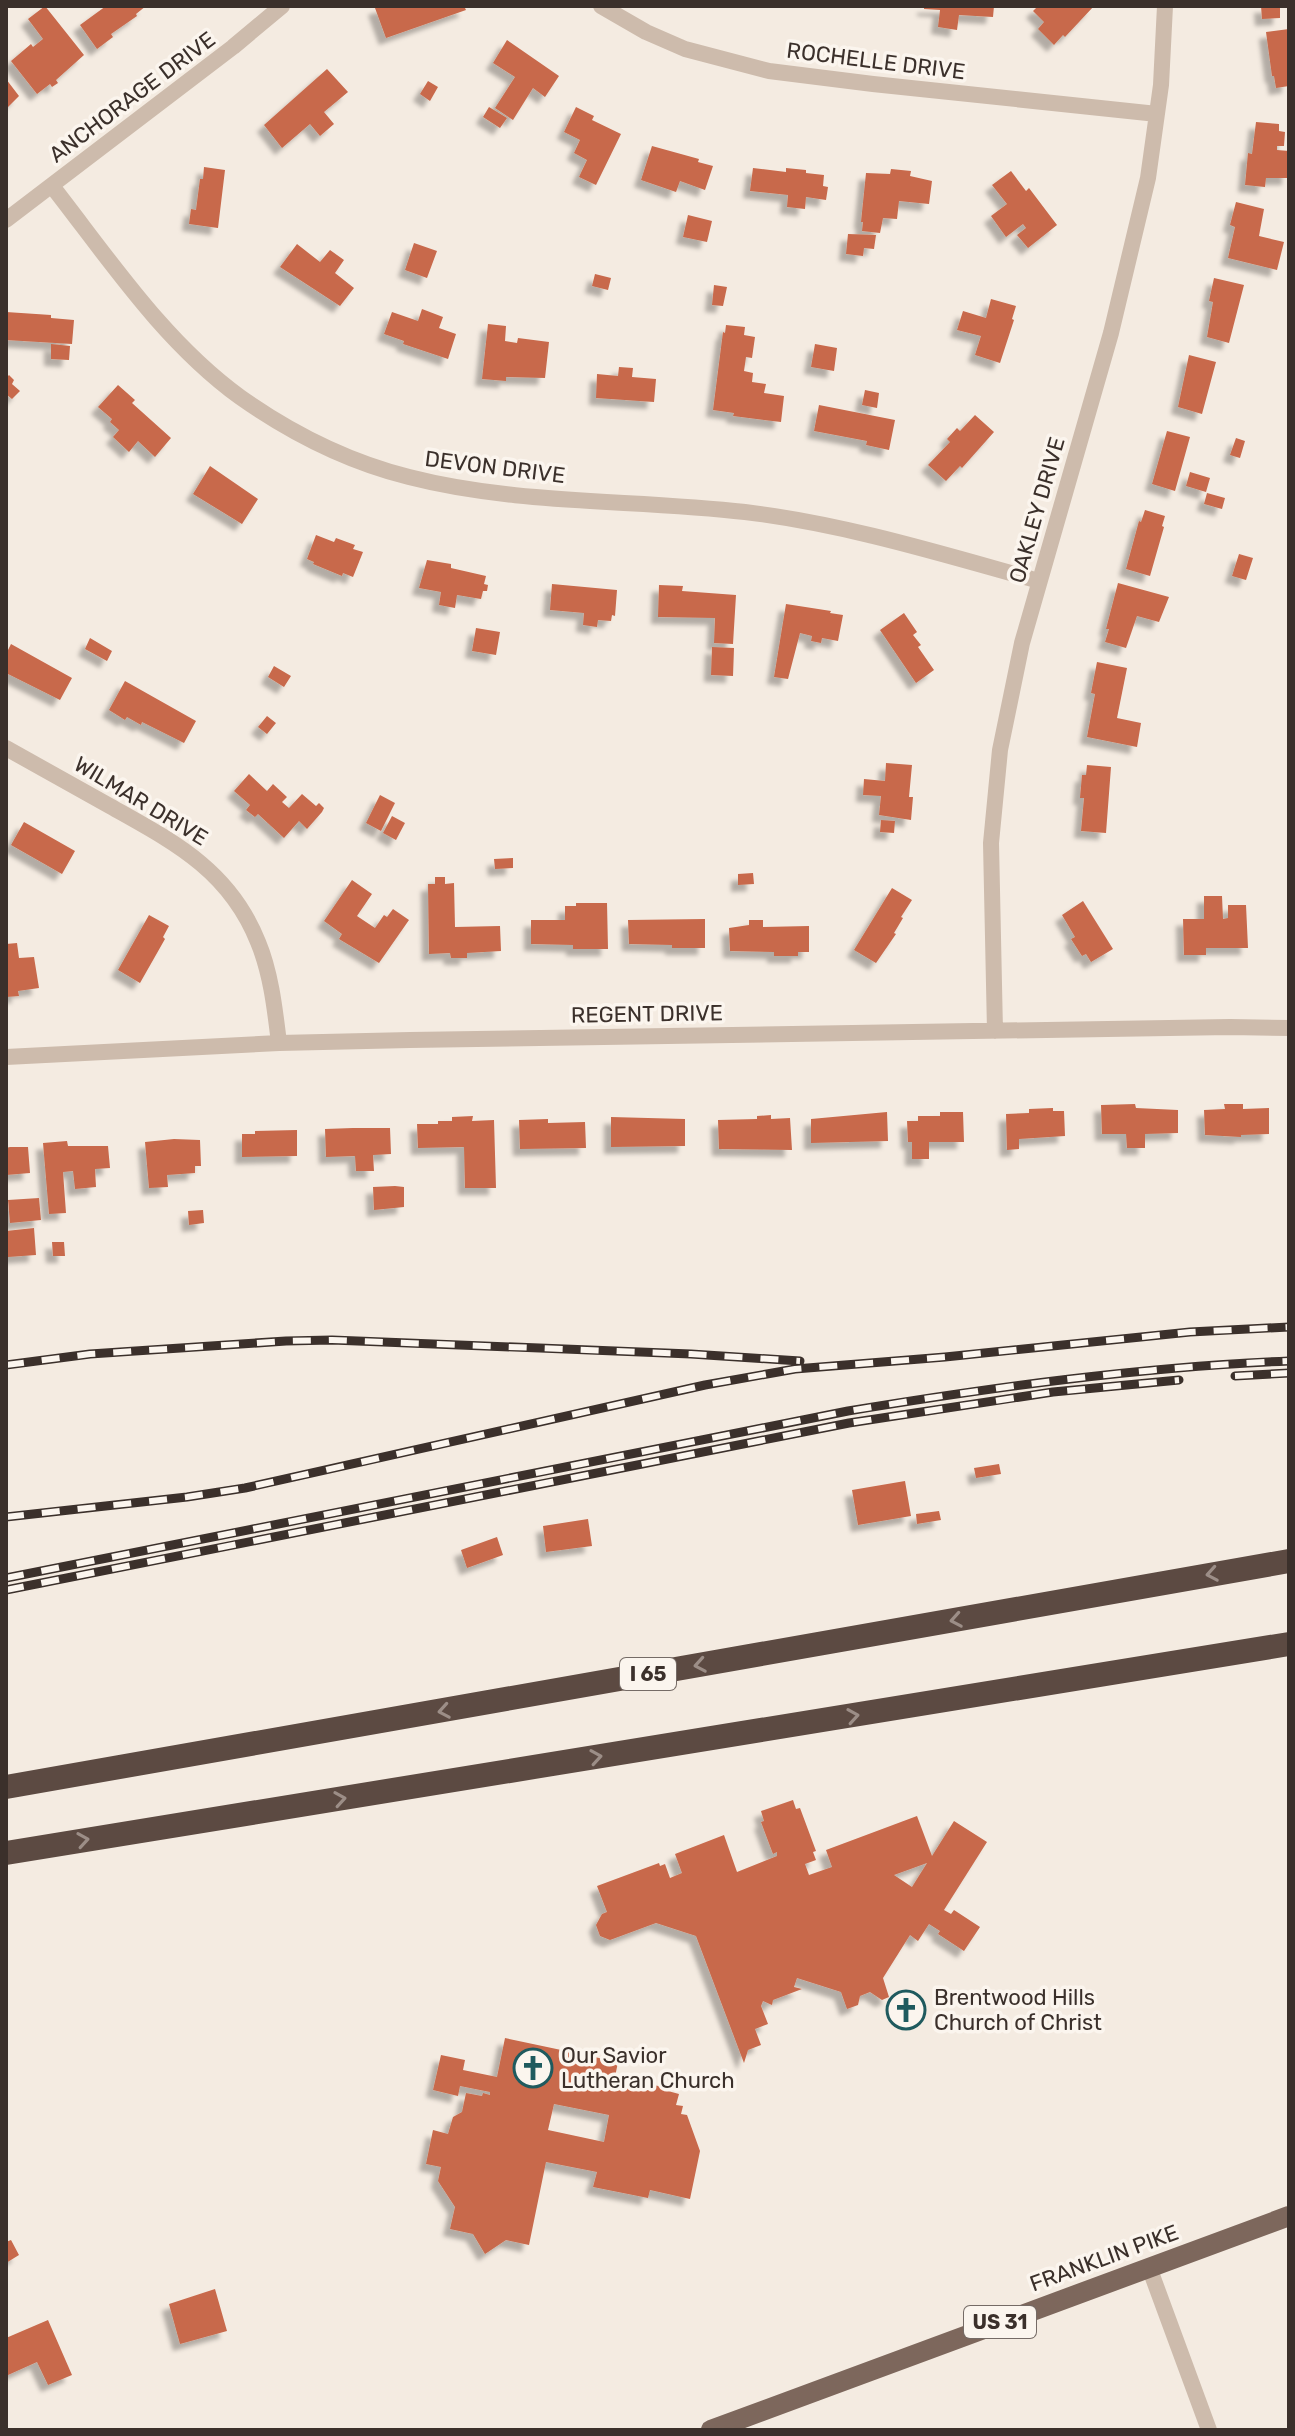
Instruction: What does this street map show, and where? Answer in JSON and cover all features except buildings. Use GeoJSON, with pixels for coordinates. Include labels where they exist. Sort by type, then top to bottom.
{"type":"FeatureCollection","features":[{"type":"Feature","properties":{"kind":"highway","name":"I 65"},"geometry":{"type":"LineString","coordinates":[[6,1787],[1289,1561]]}},
{"type":"Feature","properties":{"kind":"highway"},"geometry":{"type":"LineString","coordinates":[[6,1853],[1289,1644]]}},
{"type":"Feature","properties":{"kind":"main road","name":"FRANKLIN PIKE"},"geometry":{"type":"LineString","coordinates":[[711,2430],[1289,2216]]}},
{"type":"Feature","properties":{"kind":"street","name":"ANCHORAGE DRIVE"},"geometry":{"type":"LineString","coordinates":[[6,220],[282,6]]}},
{"type":"Feature","properties":{"kind":"street","name":"ROCHELLE DRIVE"},"geometry":{"type":"LineString","coordinates":[[601,6],[646,32],[685,49],[769,71],[1157,114]]}},
{"type":"Feature","properties":{"kind":"street","name":"OAKLEY DRIVE"},"geometry":{"type":"LineString","coordinates":[[995,1031],[991,878],[993,801],[1008,704],[1039,581],[1111,333],[1148,178],[1163,71],[1165,6]]}},
{"type":"Feature","properties":{"kind":"street","name":"DEVON DRIVE"},"geometry":{"type":"LineString","coordinates":[[52,186],[147,305],[212,374],[245,400],[297,432],[370,466],[420,480],[501,493],[716,509],[814,523],[875,536],[1039,581]]}},
{"type":"Feature","properties":{"kind":"street","name":"WILMAR DRIVE"},"geometry":{"type":"LineString","coordinates":[[6,748],[174,842],[219,879],[242,910],[259,944],[270,986],[279,1043]]}},
{"type":"Feature","properties":{"kind":"street","name":"REGENT DRIVE"},"geometry":{"type":"LineString","coordinates":[[6,1057],[279,1043],[1289,1028]]}},
{"type":"Feature","properties":{"kind":"street"},"geometry":{"type":"LineString","coordinates":[[1149,2267],[1209,2430]]}},
{"type":"Feature","properties":{"kind":"railway"},"geometry":{"type":"LineString","coordinates":[[6,1517],[245,1488],[705,1385],[795,1369],[1190,1332],[1289,1327]]}},
{"type":"Feature","properties":{"kind":"railway"},"geometry":{"type":"LineString","coordinates":[[6,1365],[90,1354],[332,1340],[800,1361]]}},
{"type":"Feature","properties":{"kind":"railway"},"geometry":{"type":"LineString","coordinates":[[6,1578],[848,1411],[1068,1379],[1289,1361]]}},
{"type":"Feature","properties":{"kind":"railway"},"geometry":{"type":"LineString","coordinates":[[1235,1376],[1289,1373]]}},
{"type":"Feature","properties":{"kind":"railway"},"geometry":{"type":"LineString","coordinates":[[6,1590],[849,1423],[1053,1392],[1179,1380]]}},
{"type":"Feature","properties":{"kind":"place","name":"Brentwood Hills Church of Christ"},"geometry":{"type":"Point","coordinates":[906,2010]}},
{"type":"Feature","properties":{"kind":"place","name":"Our Savior Lutheran Church"},"geometry":{"type":"Point","coordinates":[533,2068]}}]}
